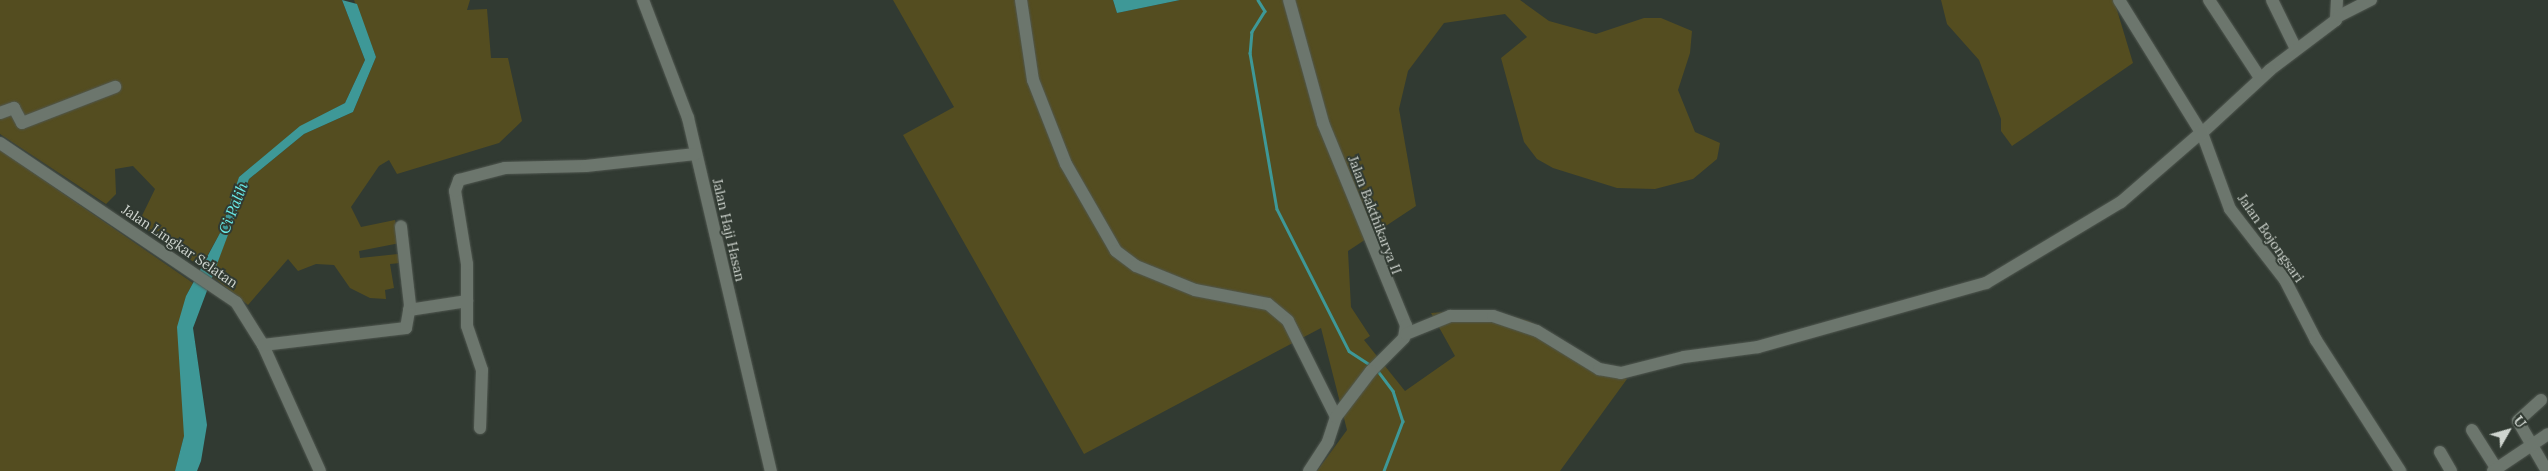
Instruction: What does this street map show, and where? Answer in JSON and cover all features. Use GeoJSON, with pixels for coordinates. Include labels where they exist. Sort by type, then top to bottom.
{"type":"FeatureCollection","features":[{"type":"Feature","properties":{"kind":"street","name":"Jalan Haji Hasan"},"geometry":{"type":"LineString","coordinates":[[643,0],[679,86],[771,471]]}},
{"type":"Feature","properties":{"kind":"street"},"geometry":{"type":"LineString","coordinates":[[1021,0],[1033,80],[1066,164],[1116,251],[1136,266],[1195,290],[1275,308],[1288,321],[1336,417]]}},
{"type":"Feature","properties":{"kind":"street","name":"Jalan Bakthikarya II"},"geometry":{"type":"LineString","coordinates":[[1289,0],[1323,123],[1386,284],[1398,305],[1406,334]]}},
{"type":"Feature","properties":{"kind":"street","name":"Jalan Bojongsari"},"geometry":{"type":"LineString","coordinates":[[2119,0],[2202,131],[2230,209],[2285,280],[2316,340],[2400,471]]}},
{"type":"Feature","properties":{"kind":"street"},"geometry":{"type":"LineString","coordinates":[[2209,0],[2260,78]]}},
{"type":"Feature","properties":{"kind":"street"},"geometry":{"type":"LineString","coordinates":[[2272,0],[2296,49]]}},
{"type":"Feature","properties":{"kind":"street"},"geometry":{"type":"LineString","coordinates":[[2337,0],[2339,16]]}},
{"type":"Feature","properties":{"kind":"street"},"geometry":{"type":"LineString","coordinates":[[1309,471],[1328,442],[1336,417],[1374,368],[1406,334],[1450,316],[1493,316],[1537,331],[1599,369],[1620,373],[1684,357],[1741,351],[1959,293],[2052,247],[2121,202],[2260,78],[2339,16],[2371,0]]}},
{"type":"Feature","properties":{"kind":"street"},"geometry":{"type":"LineString","coordinates":[[0,113],[14,108],[22,123],[115,87]]}},
{"type":"Feature","properties":{"kind":"street","name":"Jalan Lingkar Selatan"},"geometry":{"type":"LineString","coordinates":[[0,143],[236,302],[263,345],[320,471]]}},
{"type":"Feature","properties":{"kind":"street"},"geometry":{"type":"LineString","coordinates":[[480,428],[482,370],[467,326],[467,264],[454,191],[459,180],[506,168],[586,166],[695,154]]}},
{"type":"Feature","properties":{"kind":"street"},"geometry":{"type":"LineString","coordinates":[[263,345],[402,330],[409,310],[401,227]]}},
{"type":"Feature","properties":{"kind":"street"},"geometry":{"type":"LineString","coordinates":[[409,310],[467,300]]}},
{"type":"Feature","properties":{"kind":"street"},"geometry":{"type":"LineString","coordinates":[[2541,400],[2518,419],[2548,471]]}},
{"type":"Feature","properties":{"kind":"street"},"geometry":{"type":"LineString","coordinates":[[2472,430],[2496,470],[2548,434]]}},
{"type":"Feature","properties":{"kind":"street"},"geometry":{"type":"LineString","coordinates":[[2440,452],[2451,471]]}},
{"type":"Feature","properties":{"kind":"shaded area"},"geometry":{"type":"Polygon","coordinates":[[[0,0],[342,0],[365,60],[345,103],[300,127],[239,177],[220,233],[201,267],[138,224],[155,189],[133,166],[115,169],[116,194],[106,204],[0,134],[0,0]]]}},
{"type":"Feature","properties":{"kind":"shaded area"},"geometry":{"type":"Polygon","coordinates":[[[354,0],[470,0],[467,10],[487,9],[491,58],[508,58],[522,121],[499,143],[397,174],[389,160],[379,166],[351,207],[361,227],[395,220],[400,243],[359,251],[360,258],[398,254],[400,263],[390,264],[394,288],[385,290],[386,299],[370,298],[350,288],[334,265],[316,264],[298,271],[288,259],[248,305],[212,276],[249,179],[304,134],[353,112],[376,57],[354,0]]]}},
{"type":"Feature","properties":{"kind":"shaded area"},"geometry":{"type":"Polygon","coordinates":[[[893,0],[1113,0],[1117,13],[1180,0],[1520,0],[1549,21],[1596,34],[1644,18],[1661,18],[1692,31],[1690,53],[1678,90],[1695,132],[1720,143],[1717,159],[1693,179],[1655,189],[1617,188],[1553,168],[1537,159],[1524,142],[1501,58],[1527,37],[1505,14],[1444,23],[1408,71],[1399,109],[1416,206],[1348,251],[1351,307],[1370,336],[1364,340],[1405,391],[1455,356],[1431,313],[1458,311],[1493,311],[1529,321],[1627,379],[1560,471],[1317,471],[1347,430],[1321,328],[1084,454],[903,135],[954,107],[893,0]]]}},
{"type":"Feature","properties":{"kind":"shaded area"},"geometry":{"type":"Polygon","coordinates":[[[1941,0],[2114,0],[2133,63],[2012,146],[2001,131],[2001,119],[1979,60],[1947,24],[1941,0]]]}},
{"type":"Feature","properties":{"kind":"shaded area"},"geometry":{"type":"Polygon","coordinates":[[[0,150],[193,283],[186,296],[184,436],[175,471],[0,471],[0,150]]]}},
{"type":"Feature","properties":{"kind":"water","name":"Ci Palih"},"geometry":{"type":"Polygon","coordinates":[[[342,0],[357,4],[376,57],[353,112],[304,134],[249,179],[193,328],[207,425],[201,461],[197,471],[175,471],[184,436],[177,327],[186,296],[220,233],[239,177],[300,126],[345,103],[365,60],[342,0]]]}},
{"type":"Feature","properties":{"kind":"water"},"geometry":{"type":"Polygon","coordinates":[[[1113,0],[1180,0],[1117,13],[1113,0]]]}},
{"type":"Feature","properties":{"kind":"waterway"},"geometry":{"type":"LineString","coordinates":[[1258,0],[1265,11],[1252,32],[1250,53],[1277,209],[1349,351],[1372,366]]}},
{"type":"Feature","properties":{"kind":"waterway"},"geometry":{"type":"LineString","coordinates":[[1378,371],[1393,391],[1403,421],[1384,471]]}}]}
